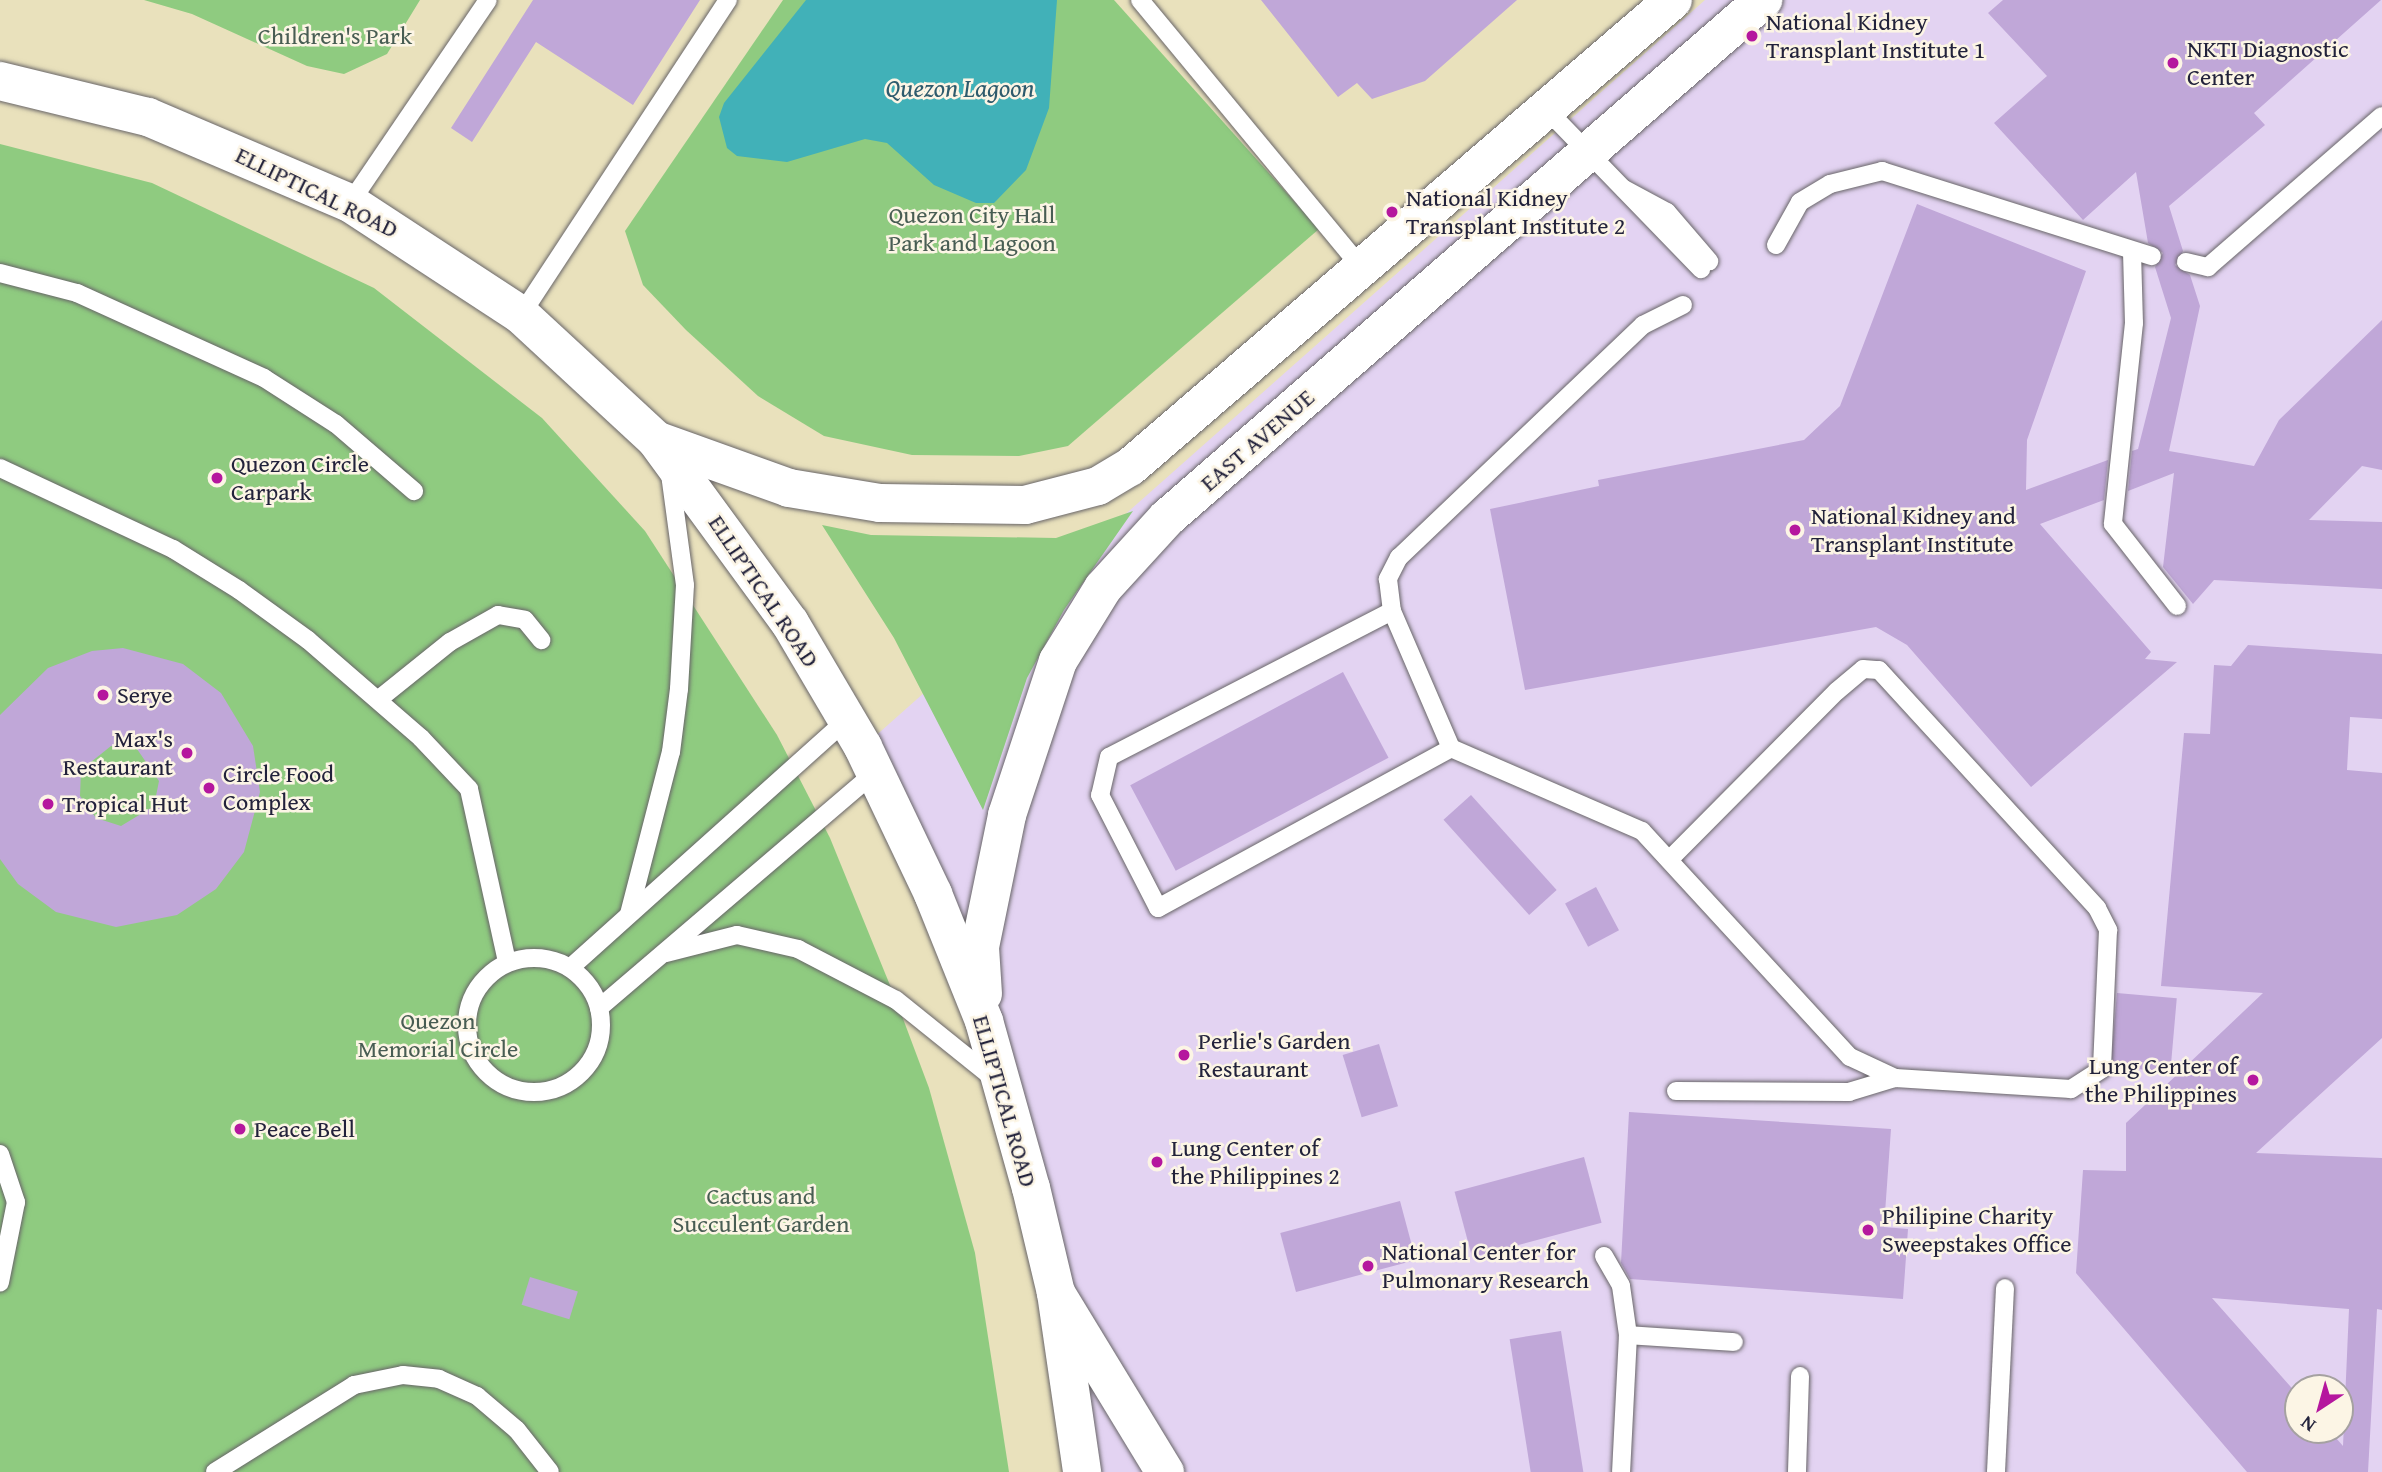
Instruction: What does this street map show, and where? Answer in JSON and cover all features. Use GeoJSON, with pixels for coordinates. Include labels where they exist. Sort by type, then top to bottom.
{"type":"FeatureCollection","features":[{"type":"Feature","properties":{"kind":"main road"},"geometry":{"type":"LineString","coordinates":[[662,449],[759,479],[848,499],[966,509],[1066,498],[1130,467],[1672,0]]}},
{"type":"Feature","properties":{"kind":"main road","name":"EAST AVENUE"},"geometry":{"type":"LineString","coordinates":[[984,1021],[980,947],[1007,815],[1058,661],[1103,588],[1167,519],[1763,0]]}},
{"type":"Feature","properties":{"kind":"main road","name":"ELLIPTICAL ROAD"},"geometry":{"type":"LineString","coordinates":[[0,81],[148,117],[350,203],[521,315],[662,449],[790,623],[848,719],[875,772],[984,1021],[1056,1293],[1085,1465]]}},
{"type":"Feature","properties":{"kind":"main road"},"geometry":{"type":"LineString","coordinates":[[1056,1293],[1165,1472]]}},
{"type":"Feature","properties":{"kind":"lane"},"geometry":{"type":"LineString","coordinates":[[350,203],[488,0]]}},
{"type":"Feature","properties":{"kind":"lane"},"geometry":{"type":"LineString","coordinates":[[521,315],[728,0]]}},
{"type":"Feature","properties":{"kind":"lane"},"geometry":{"type":"LineString","coordinates":[[1140,0],[1361,267]]}},
{"type":"Feature","properties":{"kind":"lane"},"geometry":{"type":"LineString","coordinates":[[1546,110],[1612,182],[1705,265]]}},
{"type":"Feature","properties":{"kind":"lane"},"geometry":{"type":"LineString","coordinates":[[2186,262],[2208,267],[2382,116]]}},
{"type":"Feature","properties":{"kind":"lane"},"geometry":{"type":"LineString","coordinates":[[1776,245],[1800,202],[1830,184],[1882,171],[2132,252],[2152,256]]}},
{"type":"Feature","properties":{"kind":"lane"},"geometry":{"type":"LineString","coordinates":[[2132,252],[2134,323],[2113,524],[2176,607]]}},
{"type":"Feature","properties":{"kind":"lane"},"geometry":{"type":"LineString","coordinates":[[0,273],[136,317],[264,378],[336,424],[414,491]]}},
{"type":"Feature","properties":{"kind":"lane"},"geometry":{"type":"LineString","coordinates":[[1683,305],[1643,325],[1399,557],[1388,579],[1392,611],[1451,748],[1618,816],[1671,858],[1850,1057],[1895,1079]]}},
{"type":"Feature","properties":{"kind":"lane"},"geometry":{"type":"LineString","coordinates":[[629,914],[671,752],[682,656],[685,585],[662,449]]}},
{"type":"Feature","properties":{"kind":"lane"},"geometry":{"type":"LineString","coordinates":[[0,468],[173,549],[308,640],[379,699],[470,789],[507,962]]}},
{"type":"Feature","properties":{"kind":"lane"},"geometry":{"type":"LineString","coordinates":[[1392,611],[1109,757],[1100,795],[1158,908],[1451,748]]}},
{"type":"Feature","properties":{"kind":"lane"},"geometry":{"type":"LineString","coordinates":[[379,699],[450,642],[498,615],[526,620],[541,640]]}},
{"type":"Feature","properties":{"kind":"lane"},"geometry":{"type":"LineString","coordinates":[[1671,858],[1863,669],[1887,678],[2097,908],[2108,930],[2102,1069],[2091,1082],[2071,1089],[1895,1079],[1849,1092],[1676,1091]]}},
{"type":"Feature","properties":{"kind":"lane"},"geometry":{"type":"LineString","coordinates":[[570,968],[848,719]]}},
{"type":"Feature","properties":{"kind":"lane"},"geometry":{"type":"LineString","coordinates":[[599,1008],[875,772]]}},
{"type":"Feature","properties":{"kind":"lane"},"geometry":{"type":"LineString","coordinates":[[661,957],[737,935],[799,949],[897,1000],[1002,1084]]}},
{"type":"Feature","properties":{"kind":"lane"},"geometry":{"type":"LineString","coordinates":[[528,957],[570,968],[599,1008],[599,1041],[584,1070],[545,1091],[502,1085],[472,1053],[467,1014],[481,981],[507,962],[528,957]]}},
{"type":"Feature","properties":{"kind":"lane"},"geometry":{"type":"LineString","coordinates":[[0,1154],[16,1202],[0,1282]]}},
{"type":"Feature","properties":{"kind":"lane"},"geometry":{"type":"LineString","coordinates":[[1604,1256],[1621,1286],[1628,1335],[1621,1472]]}},
{"type":"Feature","properties":{"kind":"lane"},"geometry":{"type":"LineString","coordinates":[[1996,1472],[2005,1288]]}},
{"type":"Feature","properties":{"kind":"lane"},"geometry":{"type":"LineString","coordinates":[[1628,1335],[1734,1342]]}},
{"type":"Feature","properties":{"kind":"lane"},"geometry":{"type":"LineString","coordinates":[[215,1472],[354,1385],[403,1376],[439,1378],[477,1396],[517,1430],[550,1472]]}},
{"type":"Feature","properties":{"kind":"lane"},"geometry":{"type":"LineString","coordinates":[[1797,1472],[1800,1376]]}},
{"type":"Feature","properties":{"kind":"shaded area"},"geometry":{"type":"Polygon","coordinates":[[[1705,0],[2382,0],[2382,1472],[1082,1472],[1031,1188],[863,747],[1705,0]]]}},
{"type":"Feature","properties":{"kind":"green space","name":"Children's Park"},"geometry":{"type":"Polygon","coordinates":[[[144,0],[420,0],[387,54],[344,74],[307,66],[192,14],[144,0]]]}},
{"type":"Feature","properties":{"kind":"green space","name":"Quezon City Hall Park and Lagoon"},"geometry":{"type":"Polygon","coordinates":[[[783,0],[1114,0],[1319,229],[1068,446],[1019,456],[912,455],[824,436],[758,396],[686,330],[643,285],[625,231],[783,0]]]}},
{"type":"Feature","properties":{"kind":"green space","name":"Quezon Memorial Circle"},"geometry":{"type":"Polygon","coordinates":[[[0,144],[152,183],[374,288],[542,418],[645,531],[777,735],[830,838],[896,1000],[929,1088],[975,1253],[1009,1472],[0,1472],[0,144]]]}},
{"type":"Feature","properties":{"kind":"green space"},"geometry":{"type":"Polygon","coordinates":[[[1133,511],[1064,610],[1027,678],[983,810],[894,638],[822,525],[871,535],[1056,538],[1133,511]]]}},
{"type":"Feature","properties":{"kind":"water","name":"Quezon Lagoon"},"geometry":{"type":"Polygon","coordinates":[[[806,0],[1057,0],[1049,108],[1026,170],[994,203],[976,203],[934,185],[887,143],[865,139],[787,162],[737,156],[727,148],[719,117],[724,103],[806,0]]]}},
{"type":"Feature","properties":{"kind":"building"},"geometry":{"type":"Polygon","coordinates":[[[533,0],[700,0],[633,105],[536,42],[472,142],[451,128],[533,0]]]}},
{"type":"Feature","properties":{"kind":"building"},"geometry":{"type":"Polygon","coordinates":[[[1261,0],[1517,0],[1425,81],[1372,99],[1357,83],[1338,97],[1261,0]]]}},
{"type":"Feature","properties":{"kind":"building"},"geometry":{"type":"Polygon","coordinates":[[[2003,0],[2381,0],[2254,113],[2265,125],[2169,206],[2183,251],[2175,265],[2190,275],[2200,306],[2169,451],[2254,466],[2279,420],[2382,320],[2382,470],[2362,466],[2309,520],[2382,522],[2382,589],[2214,580],[2193,604],[2163,567],[2174,473],[2128,491],[2132,451],[2138,449],[2171,318],[2155,267],[2163,253],[2148,243],[2136,172],[2083,220],[1994,123],[2047,76],[1988,13],[2003,0]]]}},
{"type":"Feature","properties":{"kind":"building","name":"National Kidney and Transplant Institute"},"geometry":{"type":"Polygon","coordinates":[[[1917,204],[2086,271],[2027,440],[2026,490],[2108,460],[2104,500],[2040,524],[2151,652],[2145,659],[2177,662],[2031,787],[1907,645],[1876,627],[1525,690],[1490,509],[1599,486],[1598,480],[1804,440],[1840,406],[1917,204]]]}},
{"type":"Feature","properties":{"kind":"building","name":"Lung Center of the Philippines"},"geometry":{"type":"Polygon","coordinates":[[[2248,645],[2382,654],[2382,719],[2350,717],[2347,770],[2382,773],[2382,1038],[2256,1153],[2382,1158],[2382,1310],[2377,1309],[2368,1472],[2247,1472],[2076,1273],[2083,1170],[2126,1171],[2126,1123],[2263,993],[2161,986],[2184,733],[2210,734],[2214,665],[2231,666],[2248,645]],[[2212,1298],[2284,1379],[2284,1444],[2354,1444],[2354,1374],[2346,1374],[2349,1309],[2212,1298]]]}},
{"type":"Feature","properties":{"kind":"building","name":"Circle Food Complex"},"geometry":{"type":"Polygon","coordinates":[[[123,648],[183,664],[221,693],[253,746],[260,792],[244,852],[216,889],[177,915],[116,927],[56,912],[18,884],[0,859],[0,715],[48,668],[92,651],[123,648]],[[111,746],[81,770],[80,796],[96,818],[121,826],[154,806],[159,781],[137,749],[111,746]]]}},
{"type":"Feature","properties":{"kind":"building"},"geometry":{"type":"Polygon","coordinates":[[[1343,672],[1389,758],[1176,871],[1130,785],[1343,672]]]}},
{"type":"Feature","properties":{"kind":"building"},"geometry":{"type":"Polygon","coordinates":[[[1471,795],[1557,890],[1529,915],[1444,820],[1471,795]]]}},
{"type":"Feature","properties":{"kind":"building"},"geometry":{"type":"Polygon","coordinates":[[[1596,887],[1619,930],[1588,947],[1565,903],[1596,887]]]}},
{"type":"Feature","properties":{"kind":"building"},"geometry":{"type":"Polygon","coordinates":[[[2117,993],[2177,998],[2170,1072],[2111,1067],[2117,993]]]}},
{"type":"Feature","properties":{"kind":"building"},"geometry":{"type":"Polygon","coordinates":[[[1379,1044],[1398,1106],[1362,1117],[1343,1055],[1379,1044]]]}},
{"type":"Feature","properties":{"kind":"building"},"geometry":{"type":"Polygon","coordinates":[[[1629,1112],[1891,1129],[1884,1227],[1908,1229],[1903,1299],[1630,1279],[1621,1263],[1629,1112]]]}},
{"type":"Feature","properties":{"kind":"building"},"geometry":{"type":"Polygon","coordinates":[[[1584,1157],[1602,1223],[1472,1257],[1455,1192],[1584,1157]]]}},
{"type":"Feature","properties":{"kind":"building","name":"National Center for Pulmonary Research"},"geometry":{"type":"Polygon","coordinates":[[[1400,1201],[1416,1260],[1296,1292],[1280,1233],[1400,1201]]]}},
{"type":"Feature","properties":{"kind":"building"},"geometry":{"type":"Polygon","coordinates":[[[530,1277],[578,1292],[569,1319],[522,1305],[530,1277]]]}},
{"type":"Feature","properties":{"kind":"building"},"geometry":{"type":"Polygon","coordinates":[[[1561,1331],[1583,1472],[1531,1472],[1510,1339],[1561,1331]]]}},
{"type":"Feature","properties":{"kind":"place","name":"National Kidney Transplant Institute 1"},"geometry":{"type":"Point","coordinates":[1752,36]}},
{"type":"Feature","properties":{"kind":"place","name":"NKTI Diagnostic Center"},"geometry":{"type":"Point","coordinates":[2173,63]}},
{"type":"Feature","properties":{"kind":"place","name":"National Kidney Transplant Institute 2"},"geometry":{"type":"Point","coordinates":[1392,212]}},
{"type":"Feature","properties":{"kind":"place","name":"Quezon Circle Carpark"},"geometry":{"type":"Point","coordinates":[217,478]}},
{"type":"Feature","properties":{"kind":"place","name":"National Kidney and Transplant Institute"},"geometry":{"type":"Point","coordinates":[1795,530]}},
{"type":"Feature","properties":{"kind":"place","name":"Serye"},"geometry":{"type":"Point","coordinates":[103,695]}},
{"type":"Feature","properties":{"kind":"place","name":"Max's Restaurant"},"geometry":{"type":"Point","coordinates":[187,753]}},
{"type":"Feature","properties":{"kind":"place","name":"Circle Food Complex"},"geometry":{"type":"Point","coordinates":[209,788]}},
{"type":"Feature","properties":{"kind":"place","name":"Tropical Hut"},"geometry":{"type":"Point","coordinates":[48,804]}},
{"type":"Feature","properties":{"kind":"place","name":"Perlie's Garden Restaurant"},"geometry":{"type":"Point","coordinates":[1184,1055]}},
{"type":"Feature","properties":{"kind":"place","name":"Lung Center of the Philippines"},"geometry":{"type":"Point","coordinates":[2253,1080]}},
{"type":"Feature","properties":{"kind":"place","name":"Peace Bell"},"geometry":{"type":"Point","coordinates":[240,1129]}},
{"type":"Feature","properties":{"kind":"place","name":"Lung Center of the Philippines 2"},"geometry":{"type":"Point","coordinates":[1157,1162]}},
{"type":"Feature","properties":{"kind":"place","name":"Philipine Charity Sweepstakes Office"},"geometry":{"type":"Point","coordinates":[1868,1230]}},
{"type":"Feature","properties":{"kind":"place","name":"National Center for Pulmonary Research"},"geometry":{"type":"Point","coordinates":[1368,1266]}},
{"type":"Feature","properties":{"kind":"park label","name":"Cactus and Succulent Garden"},"geometry":{"type":"Point","coordinates":[761,1210]}}]}
